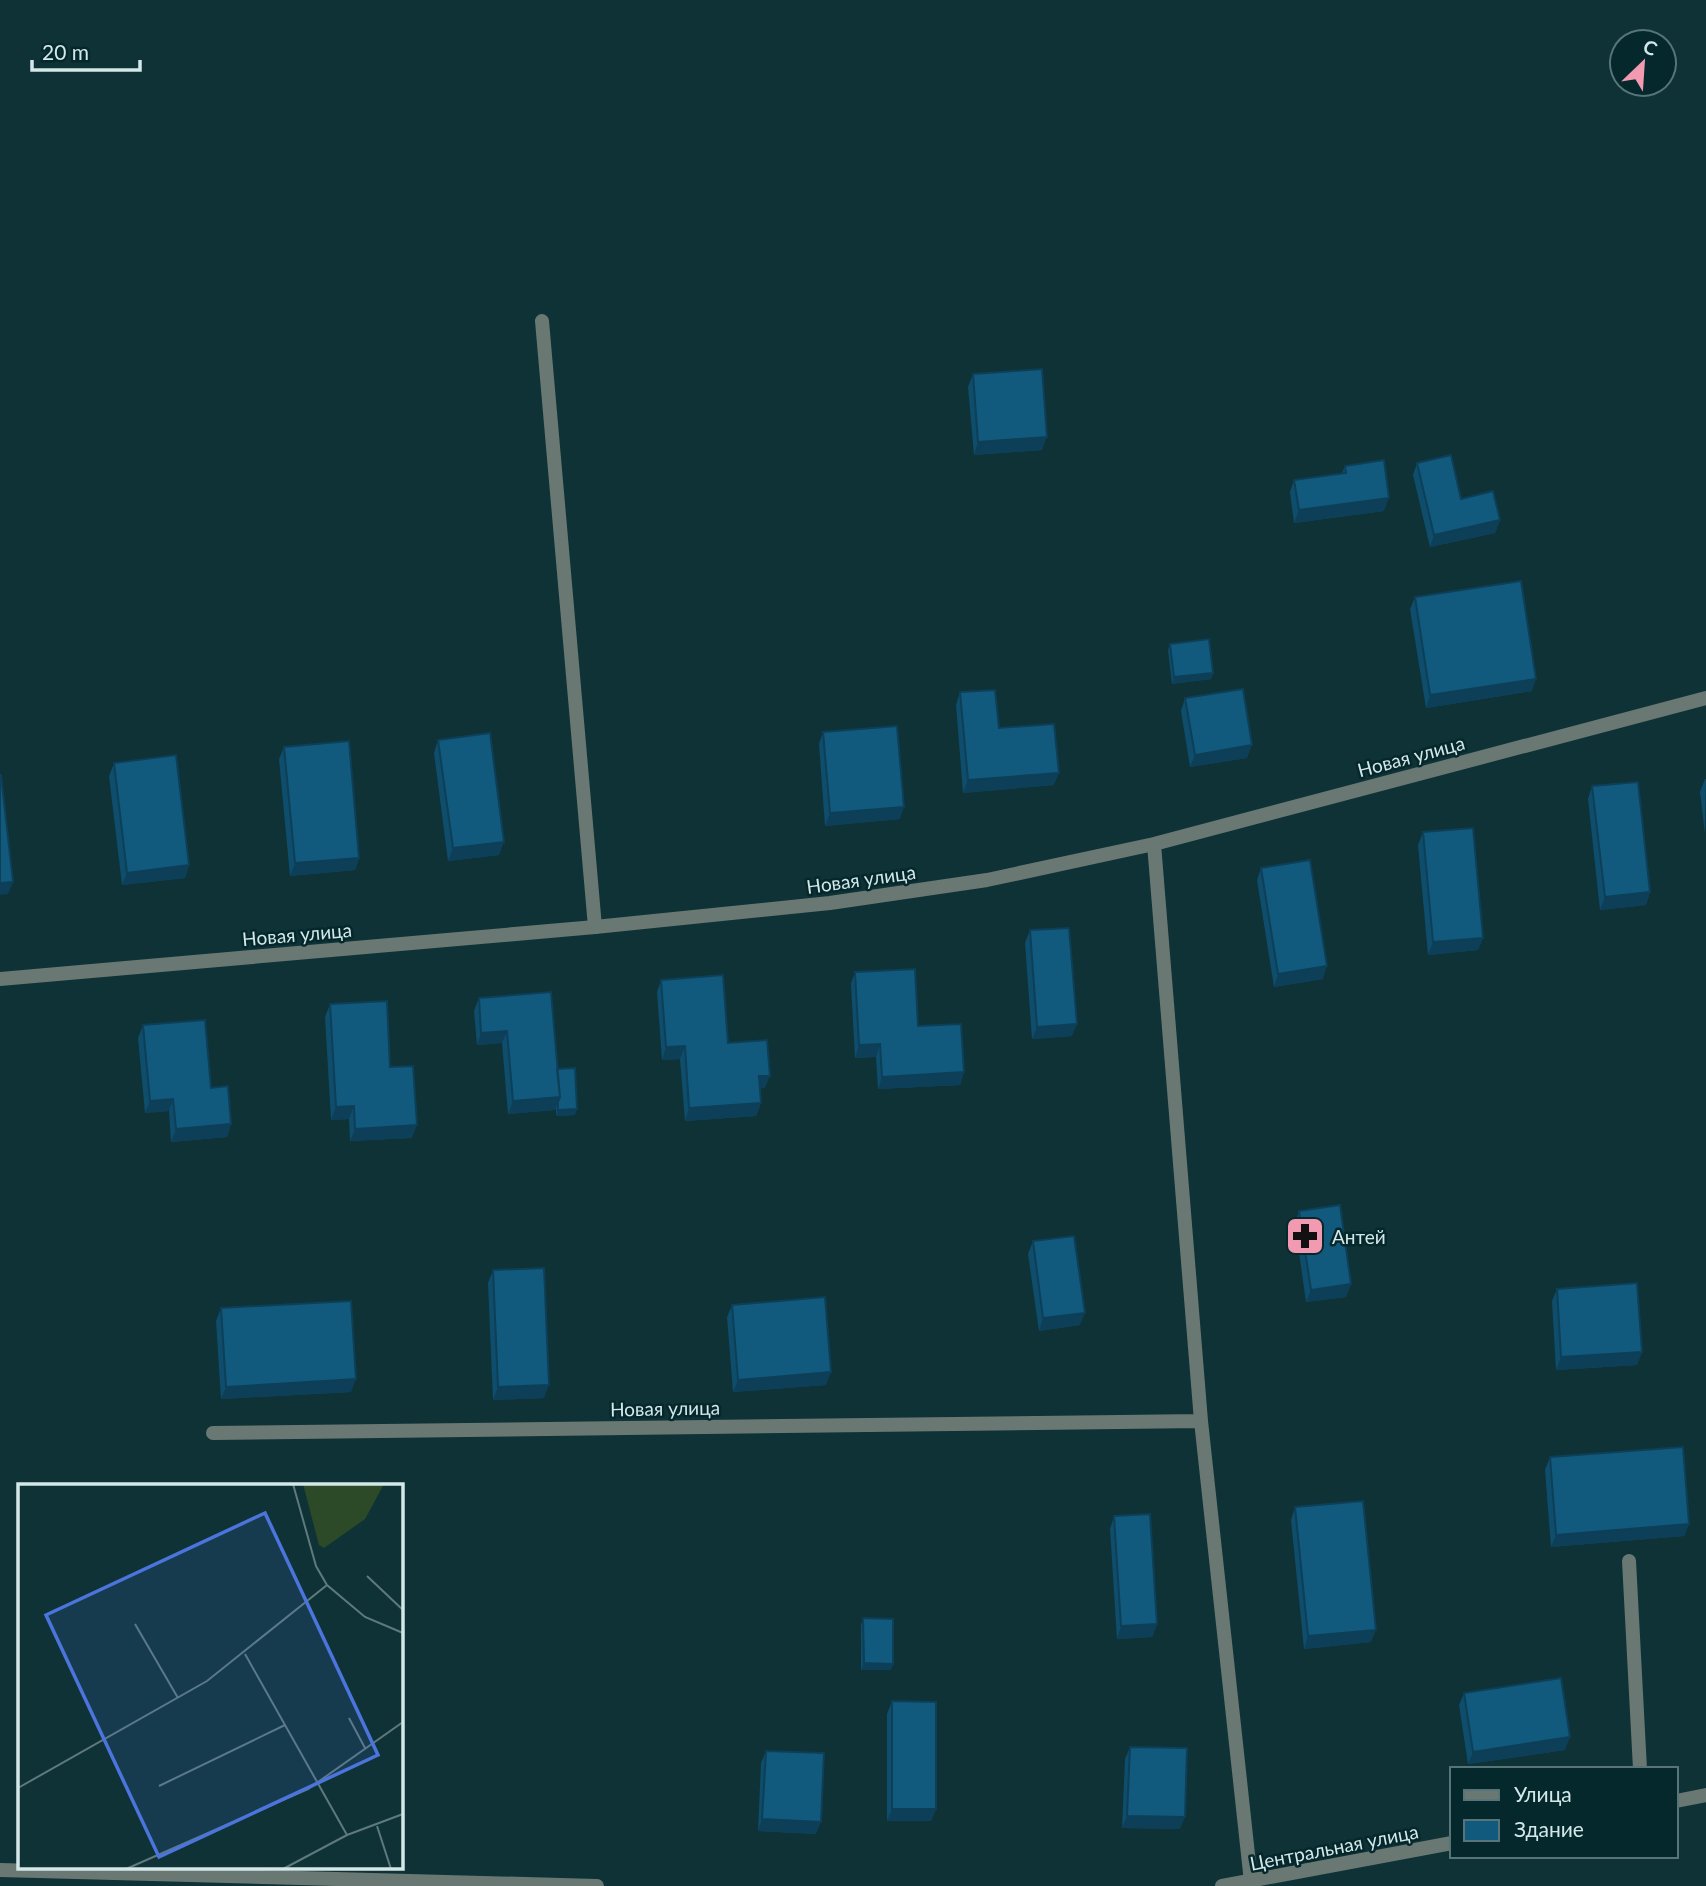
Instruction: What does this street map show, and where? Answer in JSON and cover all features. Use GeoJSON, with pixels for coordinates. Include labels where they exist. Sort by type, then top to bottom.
{"type":"FeatureCollection","features":[{"type":"Feature","properties":{"kind":"street"},"geometry":{"type":"LineString","coordinates":[[542,321],[595,927]]}},
{"type":"Feature","properties":{"kind":"street","name":"Новая улица"},"geometry":{"type":"LineString","coordinates":[[0,979],[830,904],[987,880],[1154,844],[1706,698]]}},
{"type":"Feature","properties":{"kind":"street"},"geometry":{"type":"LineString","coordinates":[[1154,844],[1201,1420],[1251,1884]]}},
{"type":"Feature","properties":{"kind":"street","name":"Новая улица"},"geometry":{"type":"LineString","coordinates":[[213,1433],[1201,1420]]}},
{"type":"Feature","properties":{"kind":"street"},"geometry":{"type":"LineString","coordinates":[[1629,1561],[1640,1767]]}},
{"type":"Feature","properties":{"kind":"street"},"geometry":{"type":"LineString","coordinates":[[1678,1801],[1706,1795]]}},
{"type":"Feature","properties":{"kind":"street","name":"Центральная улица"},"geometry":{"type":"LineString","coordinates":[[1222,1886],[1251,1884],[1450,1843]]}},
{"type":"Feature","properties":{"kind":"street"},"geometry":{"type":"LineString","coordinates":[[0,1870],[597,1886]]}},
{"type":"Feature","properties":{"kind":"building"},"geometry":{"type":"Polygon","coordinates":[[[1042,369],[1047,437],[978,442],[973,374],[1042,369]]]}},
{"type":"Feature","properties":{"kind":"building"},"geometry":{"type":"Polygon","coordinates":[[[1451,455],[1461,499],[1493,491],[1500,520],[1434,535],[1417,463],[1451,455]]]}},
{"type":"Feature","properties":{"kind":"building"},"geometry":{"type":"Polygon","coordinates":[[[1384,460],[1389,498],[1299,510],[1294,480],[1346,473],[1345,466],[1384,460]]]}},
{"type":"Feature","properties":{"kind":"building"},"geometry":{"type":"Polygon","coordinates":[[[1521,581],[1536,679],[1430,695],[1415,597],[1521,581]]]}},
{"type":"Feature","properties":{"kind":"building"},"geometry":{"type":"Polygon","coordinates":[[[1209,639],[1213,673],[1174,677],[1170,644],[1209,639]]]}},
{"type":"Feature","properties":{"kind":"building"},"geometry":{"type":"Polygon","coordinates":[[[1243,689],[1252,745],[1195,755],[1185,698],[1243,689]]]}},
{"type":"Feature","properties":{"kind":"building"},"geometry":{"type":"Polygon","coordinates":[[[995,690],[999,728],[1054,724],[1059,773],[968,780],[960,692],[995,690]]]}},
{"type":"Feature","properties":{"kind":"building"},"geometry":{"type":"Polygon","coordinates":[[[897,726],[904,807],[830,813],[823,732],[897,726]]]}},
{"type":"Feature","properties":{"kind":"building"},"geometry":{"type":"Polygon","coordinates":[[[490,733],[504,842],[453,848],[438,740],[490,733]]]}},
{"type":"Feature","properties":{"kind":"building"},"geometry":{"type":"Polygon","coordinates":[[[349,741],[359,858],[295,863],[284,747],[349,741]]]}},
{"type":"Feature","properties":{"kind":"building"},"geometry":{"type":"Polygon","coordinates":[[[176,755],[189,865],[127,873],[114,763],[176,755]]]}},
{"type":"Feature","properties":{"kind":"building"},"geometry":{"type":"Polygon","coordinates":[[[0,775],[13,882],[0,883],[0,775]]]}},
{"type":"Feature","properties":{"kind":"building"},"geometry":{"type":"Polygon","coordinates":[[[1638,782],[1650,892],[1605,897],[1592,786],[1638,782]]]}},
{"type":"Feature","properties":{"kind":"building"},"geometry":{"type":"Polygon","coordinates":[[[1473,828],[1483,938],[1433,942],[1423,832],[1473,828]]]}},
{"type":"Feature","properties":{"kind":"building"},"geometry":{"type":"Polygon","coordinates":[[[1310,860],[1327,966],[1278,974],[1261,868],[1310,860]]]}},
{"type":"Feature","properties":{"kind":"building"},"geometry":{"type":"Polygon","coordinates":[[[1069,928],[1077,1024],[1037,1027],[1030,930],[1069,928]]]}},
{"type":"Feature","properties":{"kind":"building"},"geometry":{"type":"Polygon","coordinates":[[[915,969],[918,1026],[961,1024],[964,1072],[882,1077],[880,1044],[859,1045],[855,972],[915,969]]]}},
{"type":"Feature","properties":{"kind":"building"},"geometry":{"type":"Polygon","coordinates":[[[723,975],[728,1043],[767,1040],[770,1076],[759,1076],[761,1103],[689,1108],[685,1046],[666,1047],[661,980],[723,975]]]}},
{"type":"Feature","properties":{"kind":"building"},"geometry":{"type":"Polygon","coordinates":[[[551,992],[560,1097],[513,1101],[507,1031],[481,1033],[479,998],[551,992]]]}},
{"type":"Feature","properties":{"kind":"building"},"geometry":{"type":"Polygon","coordinates":[[[387,1001],[390,1067],[413,1066],[417,1125],[355,1129],[354,1106],[336,1107],[330,1004],[387,1001]]]}},
{"type":"Feature","properties":{"kind":"building"},"geometry":{"type":"Polygon","coordinates":[[[205,1020],[211,1088],[228,1086],[231,1124],[176,1129],[173,1099],[150,1101],[143,1025],[205,1020]]]}},
{"type":"Feature","properties":{"kind":"building"},"geometry":{"type":"Polygon","coordinates":[[[575,1068],[577,1109],[558,1110],[560,1097],[557,1069],[575,1068]]]}},
{"type":"Feature","properties":{"kind":"building"},"geometry":{"type":"Polygon","coordinates":[[[1340,1205],[1351,1284],[1311,1290],[1299,1211],[1340,1205]]]}},
{"type":"Feature","properties":{"kind":"building"},"geometry":{"type":"Polygon","coordinates":[[[1074,1236],[1085,1313],[1043,1318],[1033,1241],[1074,1236]]]}},
{"type":"Feature","properties":{"kind":"building"},"geometry":{"type":"Polygon","coordinates":[[[544,1268],[549,1385],[498,1387],[493,1270],[544,1268]]]}},
{"type":"Feature","properties":{"kind":"building"},"geometry":{"type":"Polygon","coordinates":[[[1637,1283],[1642,1352],[1561,1357],[1557,1289],[1637,1283]]]}},
{"type":"Feature","properties":{"kind":"building"},"geometry":{"type":"Polygon","coordinates":[[[825,1297],[831,1372],[738,1380],[732,1305],[825,1297]]]}},
{"type":"Feature","properties":{"kind":"building"},"geometry":{"type":"Polygon","coordinates":[[[351,1301],[356,1379],[226,1387],[221,1308],[351,1301]]]}},
{"type":"Feature","properties":{"kind":"building"},"geometry":{"type":"Polygon","coordinates":[[[1683,1447],[1689,1524],[1556,1535],[1550,1457],[1683,1447]]]}},
{"type":"Feature","properties":{"kind":"building"},"geometry":{"type":"Polygon","coordinates":[[[1363,1501],[1376,1630],[1308,1636],[1295,1507],[1363,1501]]]}},
{"type":"Feature","properties":{"kind":"building"},"geometry":{"type":"Polygon","coordinates":[[[1150,1514],[1157,1624],[1121,1626],[1114,1516],[1150,1514]]]}},
{"type":"Feature","properties":{"kind":"building"},"geometry":{"type":"Polygon","coordinates":[[[863,1618],[893,1619],[893,1664],[864,1663],[863,1618]]]}},
{"type":"Feature","properties":{"kind":"building"},"geometry":{"type":"Polygon","coordinates":[[[1561,1678],[1570,1737],[1473,1752],[1464,1693],[1561,1678]]]}},
{"type":"Feature","properties":{"kind":"building"},"geometry":{"type":"Polygon","coordinates":[[[892,1701],[936,1702],[936,1809],[892,1809],[892,1701]]]}},
{"type":"Feature","properties":{"kind":"building"},"geometry":{"type":"Polygon","coordinates":[[[1130,1747],[1187,1748],[1185,1817],[1127,1816],[1130,1747]]]}},
{"type":"Feature","properties":{"kind":"building"},"geometry":{"type":"Polygon","coordinates":[[[766,1751],[824,1753],[821,1822],[762,1819],[766,1751]]]}},
{"type":"Feature","properties":{"kind":"place","name":"Антей"},"geometry":{"type":"Point","coordinates":[1305,1236]}}]}
